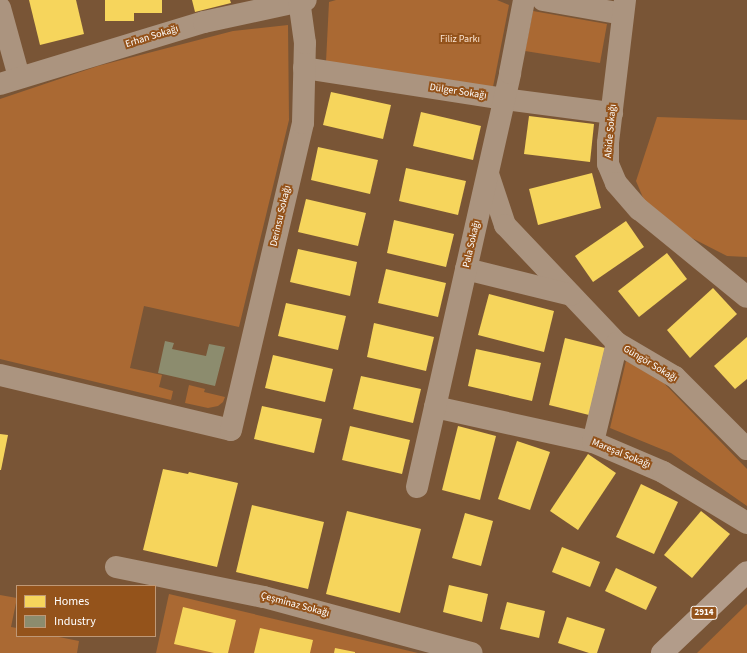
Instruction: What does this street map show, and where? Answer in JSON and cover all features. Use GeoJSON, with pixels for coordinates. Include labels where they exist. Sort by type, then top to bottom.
{"type":"FeatureCollection","features":[{"type":"Feature","properties":{"kind":"main road","name":"2914"},"geometry":{"type":"LineString","coordinates":[[662,653],[747,572]]}},
{"type":"Feature","properties":{"kind":"street","name":"Derinsu Sokağı"},"geometry":{"type":"LineString","coordinates":[[0,375],[231,430],[303,123],[305,43],[302,0]]}},
{"type":"Feature","properties":{"kind":"street","name":"Erhan Sokağı"},"geometry":{"type":"LineString","coordinates":[[10,80],[204,22],[302,0]]}},
{"type":"Feature","properties":{"kind":"street","name":"Pala Sokağı"},"geometry":{"type":"LineString","coordinates":[[417,487],[488,174],[524,0]]}},
{"type":"Feature","properties":{"kind":"street"},"geometry":{"type":"LineString","coordinates":[[543,0],[624,7]]}},
{"type":"Feature","properties":{"kind":"street","name":"Abide Sokağı"},"geometry":{"type":"LineString","coordinates":[[624,7],[608,164],[616,183],[639,209],[747,297]]}},
{"type":"Feature","properties":{"kind":"street"},"geometry":{"type":"LineString","coordinates":[[0,8],[10,80]]}},
{"type":"Feature","properties":{"kind":"street","name":"Dülger Sokağı"},"geometry":{"type":"LineString","coordinates":[[304,68],[504,99],[612,113]]}},
{"type":"Feature","properties":{"kind":"street","name":"Güngör Sokağı"},"geometry":{"type":"LineString","coordinates":[[488,174],[505,225],[617,343],[675,377],[747,449]]}},
{"type":"Feature","properties":{"kind":"street"},"geometry":{"type":"LineString","coordinates":[[466,269],[571,295]]}},
{"type":"Feature","properties":{"kind":"street"},"geometry":{"type":"LineString","coordinates":[[594,442],[617,343]]}},
{"type":"Feature","properties":{"kind":"street","name":"Mareşal Sokağı"},"geometry":{"type":"LineString","coordinates":[[435,407],[594,442],[662,472],[747,523]]}},
{"type":"Feature","properties":{"kind":"street","name":"Çeşminaz Sokağı"},"geometry":{"type":"LineString","coordinates":[[116,566],[264,597],[472,653]]}},
{"type":"Feature","properties":{"kind":"green space","name":"Filiz Parkı"},"geometry":{"type":"Polygon","coordinates":[[[336,0],[497,0],[509,5],[493,87],[326,62],[329,2],[336,0]]]}},
{"type":"Feature","properties":{"kind":"green space"},"geometry":{"type":"Polygon","coordinates":[[[533,11],[607,24],[600,63],[525,51],[533,11]]]}},
{"type":"Feature","properties":{"kind":"green space"},"geometry":{"type":"Polygon","coordinates":[[[288,25],[289,120],[239,327],[144,306],[130,368],[162,375],[159,387],[173,391],[171,400],[0,359],[0,99],[98,66],[233,31],[288,25]]]}},
{"type":"Feature","properties":{"kind":"green space"},"geometry":{"type":"Polygon","coordinates":[[[657,117],[747,120],[747,257],[727,256],[680,232],[644,200],[636,181],[657,117]]]}},
{"type":"Feature","properties":{"kind":"green space"},"geometry":{"type":"Polygon","coordinates":[[[626,361],[659,378],[747,469],[747,506],[671,453],[610,428],[626,361]]]}},
{"type":"Feature","properties":{"kind":"green space"},"geometry":{"type":"Polygon","coordinates":[[[189,385],[205,389],[204,392],[225,397],[223,402],[218,406],[208,408],[185,403],[189,385]]]}},
{"type":"Feature","properties":{"kind":"green space"},"geometry":{"type":"Polygon","coordinates":[[[169,594],[418,653],[156,653],[169,594]]]}},
{"type":"Feature","properties":{"kind":"green space"},"geometry":{"type":"Polygon","coordinates":[[[0,595],[16,598],[11,627],[16,628],[16,637],[59,637],[79,641],[77,653],[0,653],[0,595]]]}},
{"type":"Feature","properties":{"kind":"green space"},"geometry":{"type":"Polygon","coordinates":[[[747,604],[747,653],[697,653],[747,604]]]}},
{"type":"Feature","properties":{"kind":"building: Homes"},"geometry":{"type":"Polygon","coordinates":[[[29,0],[76,0],[84,34],[40,45],[29,0]]]}},
{"type":"Feature","properties":{"kind":"building: Homes"},"geometry":{"type":"Polygon","coordinates":[[[105,0],[162,0],[162,13],[134,13],[134,21],[105,21],[105,0]]]}},
{"type":"Feature","properties":{"kind":"building: Homes"},"geometry":{"type":"Polygon","coordinates":[[[192,0],[230,0],[231,3],[195,12],[192,0]]]}},
{"type":"Feature","properties":{"kind":"building: Homes"},"geometry":{"type":"Polygon","coordinates":[[[331,92],[391,105],[383,139],[323,125],[331,92]]]}},
{"type":"Feature","properties":{"kind":"building: Homes"},"geometry":{"type":"Polygon","coordinates":[[[421,112],[481,126],[473,160],[413,146],[421,112]]]}},
{"type":"Feature","properties":{"kind":"building: Homes"},"geometry":{"type":"Polygon","coordinates":[[[529,116],[594,124],[590,162],[524,154],[529,116]]]}},
{"type":"Feature","properties":{"kind":"building: Homes"},"geometry":{"type":"Polygon","coordinates":[[[318,147],[378,160],[370,194],[311,180],[318,147]]]}},
{"type":"Feature","properties":{"kind":"building: Homes"},"geometry":{"type":"Polygon","coordinates":[[[406,168],[466,181],[458,215],[399,201],[406,168]]]}},
{"type":"Feature","properties":{"kind":"building: Homes"},"geometry":{"type":"Polygon","coordinates":[[[592,173],[601,208],[538,225],[529,189],[592,173]]]}},
{"type":"Feature","properties":{"kind":"building: Homes"},"geometry":{"type":"Polygon","coordinates":[[[306,199],[366,213],[358,246],[298,232],[306,199]]]}},
{"type":"Feature","properties":{"kind":"building: Homes"},"geometry":{"type":"Polygon","coordinates":[[[394,220],[454,234],[446,267],[387,253],[394,220]]]}},
{"type":"Feature","properties":{"kind":"building: Homes"},"geometry":{"type":"Polygon","coordinates":[[[626,221],[644,247],[593,282],[575,256],[626,221]]]}},
{"type":"Feature","properties":{"kind":"building: Homes"},"geometry":{"type":"Polygon","coordinates":[[[298,249],[357,262],[350,296],[290,282],[298,249]]]}},
{"type":"Feature","properties":{"kind":"building: Homes"},"geometry":{"type":"Polygon","coordinates":[[[667,253],[687,279],[639,317],[618,291],[667,253]]]}},
{"type":"Feature","properties":{"kind":"building: Homes"},"geometry":{"type":"Polygon","coordinates":[[[386,269],[446,283],[438,317],[378,303],[386,269]]]}},
{"type":"Feature","properties":{"kind":"building: Homes"},"geometry":{"type":"Polygon","coordinates":[[[713,288],[737,314],[690,358],[667,330],[713,288]]]}},
{"type":"Feature","properties":{"kind":"building: Homes"},"geometry":{"type":"Polygon","coordinates":[[[489,294],[554,311],[544,352],[478,335],[489,294]]]}},
{"type":"Feature","properties":{"kind":"building: Homes"},"geometry":{"type":"Polygon","coordinates":[[[286,303],[346,316],[338,350],[278,336],[286,303]]]}},
{"type":"Feature","properties":{"kind":"building: Homes"},"geometry":{"type":"Polygon","coordinates":[[[374,323],[434,337],[426,371],[367,357],[374,323]]]}},
{"type":"Feature","properties":{"kind":"building: Homes"},"geometry":{"type":"Polygon","coordinates":[[[747,337],[747,379],[735,389],[714,366],[747,337]]]}},
{"type":"Feature","properties":{"kind":"building: Homes"},"geometry":{"type":"Polygon","coordinates":[[[565,338],[605,348],[589,415],[549,405],[565,338]]]}},
{"type":"Feature","properties":{"kind":"building: Homes"},"geometry":{"type":"Polygon","coordinates":[[[476,349],[541,363],[532,401],[468,386],[476,349]]]}},
{"type":"Feature","properties":{"kind":"building: Homes"},"geometry":{"type":"Polygon","coordinates":[[[273,355],[333,369],[325,402],[265,388],[273,355]]]}},
{"type":"Feature","properties":{"kind":"building: Homes"},"geometry":{"type":"Polygon","coordinates":[[[361,376],[421,389],[413,423],[353,409],[361,376]]]}},
{"type":"Feature","properties":{"kind":"building: Homes"},"geometry":{"type":"Polygon","coordinates":[[[262,406],[322,419],[314,453],[254,439],[262,406]]]}},
{"type":"Feature","properties":{"kind":"building: Homes"},"geometry":{"type":"Polygon","coordinates":[[[350,426],[410,440],[402,474],[342,460],[350,426]]]}},
{"type":"Feature","properties":{"kind":"building: Homes"},"geometry":{"type":"Polygon","coordinates":[[[458,426],[496,436],[480,500],[442,490],[458,426]]]}},
{"type":"Feature","properties":{"kind":"building: Homes"},"geometry":{"type":"Polygon","coordinates":[[[0,434],[8,435],[1,470],[0,470],[0,434]]]}},
{"type":"Feature","properties":{"kind":"building: Homes"},"geometry":{"type":"Polygon","coordinates":[[[517,441],[550,452],[530,510],[498,499],[517,441]]]}},
{"type":"Feature","properties":{"kind":"building: Homes"},"geometry":{"type":"Polygon","coordinates":[[[588,454],[616,473],[578,530],[550,511],[588,454]]]}},
{"type":"Feature","properties":{"kind":"building: Homes"},"geometry":{"type":"Polygon","coordinates":[[[163,469],[188,474],[189,472],[238,483],[217,567],[143,550],[163,469]]]}},
{"type":"Feature","properties":{"kind":"building: Homes"},"geometry":{"type":"Polygon","coordinates":[[[641,484],[678,502],[654,554],[616,537],[641,484]]]}},
{"type":"Feature","properties":{"kind":"building: Homes"},"geometry":{"type":"Polygon","coordinates":[[[252,505],[324,522],[308,589],[236,572],[252,505]]]}},
{"type":"Feature","properties":{"kind":"building: Homes"},"geometry":{"type":"Polygon","coordinates":[[[347,511],[421,529],[400,613],[326,594],[347,511]]]}},
{"type":"Feature","properties":{"kind":"building: Homes"},"geometry":{"type":"Polygon","coordinates":[[[701,511],[730,534],[692,578],[664,555],[701,511]]]}},
{"type":"Feature","properties":{"kind":"building: Homes"},"geometry":{"type":"Polygon","coordinates":[[[465,513],[493,521],[481,566],[452,558],[465,513]]]}},
{"type":"Feature","properties":{"kind":"building: Homes"},"geometry":{"type":"Polygon","coordinates":[[[562,547],[600,562],[590,587],[552,572],[562,547]]]}},
{"type":"Feature","properties":{"kind":"building: Homes"},"geometry":{"type":"Polygon","coordinates":[[[616,568],[657,587],[646,610],[605,591],[616,568]]]}},
{"type":"Feature","properties":{"kind":"building: Homes"},"geometry":{"type":"Polygon","coordinates":[[[449,585],[488,594],[482,622],[443,612],[449,585]]]}},
{"type":"Feature","properties":{"kind":"building: Homes"},"geometry":{"type":"Polygon","coordinates":[[[507,602],[545,611],[539,638],[500,629],[507,602]]]}},
{"type":"Feature","properties":{"kind":"building: Homes"},"geometry":{"type":"Polygon","coordinates":[[[183,607],[236,620],[228,653],[214,653],[174,644],[183,607]]]}},
{"type":"Feature","properties":{"kind":"building: Homes"},"geometry":{"type":"Polygon","coordinates":[[[567,617],[605,629],[597,653],[589,653],[558,643],[567,617]]]}},
{"type":"Feature","properties":{"kind":"building: Homes"},"geometry":{"type":"Polygon","coordinates":[[[260,628],[313,640],[310,653],[254,653],[260,628]]]}},
{"type":"Feature","properties":{"kind":"building: Homes"},"geometry":{"type":"Polygon","coordinates":[[[335,648],[355,652],[355,653],[334,653],[335,648]]]}},
{"type":"Feature","properties":{"kind":"building: Industry"},"geometry":{"type":"Polygon","coordinates":[[[165,341],[174,343],[172,349],[206,356],[209,344],[225,347],[215,386],[158,373],[165,341]]]}}]}
